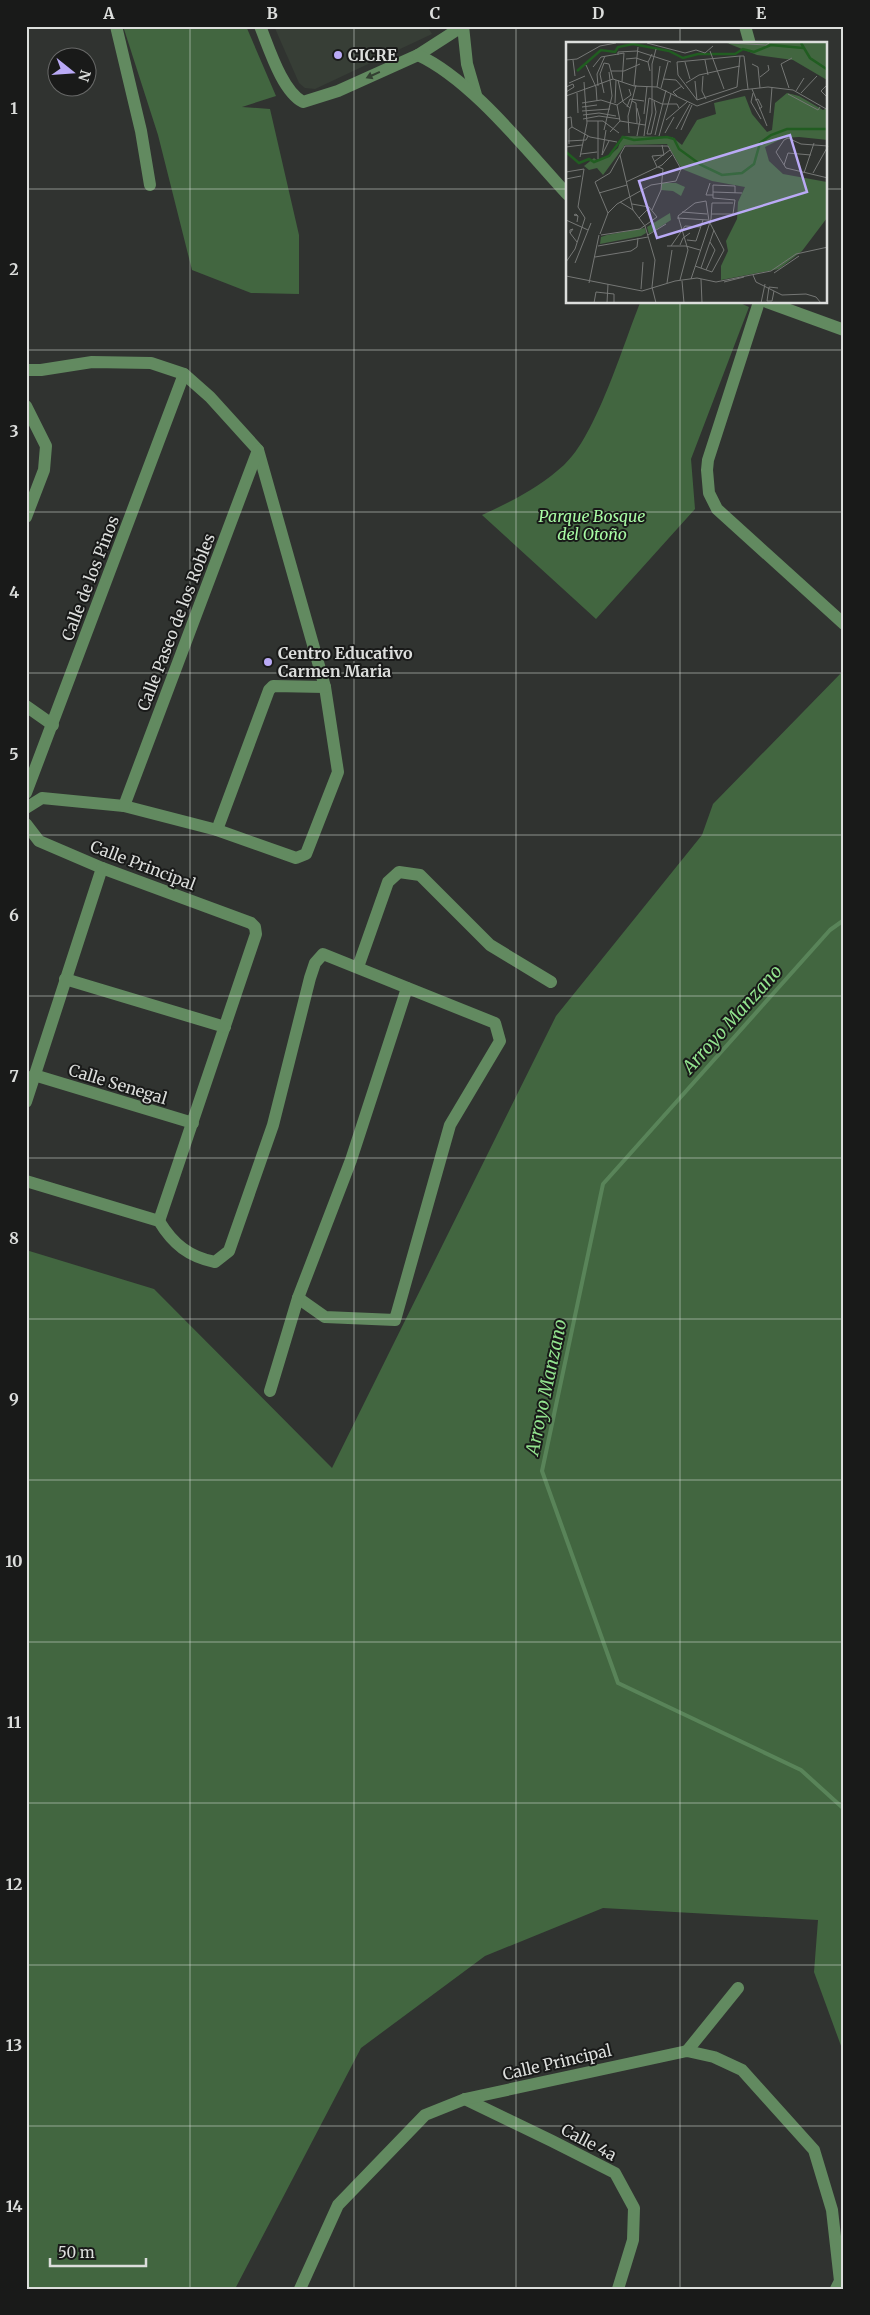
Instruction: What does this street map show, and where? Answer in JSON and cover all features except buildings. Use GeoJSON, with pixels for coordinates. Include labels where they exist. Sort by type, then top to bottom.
{"type":"FeatureCollection","features":[{"type":"Feature","properties":{"kind":"street"},"geometry":{"type":"LineString","coordinates":[[116,26],[141,131],[150,185]]}},
{"type":"Feature","properties":{"kind":"street"},"geometry":{"type":"LineString","coordinates":[[260,26],[285,82],[295,98],[303,102],[338,91],[418,55],[463,26],[467,64],[477,98]]}},
{"type":"Feature","properties":{"kind":"street"},"geometry":{"type":"LineString","coordinates":[[745,26],[749,42]]}},
{"type":"Feature","properties":{"kind":"street"},"geometry":{"type":"LineString","coordinates":[[418,55],[434,63],[477,98],[566,193]]}},
{"type":"Feature","properties":{"kind":"street"},"geometry":{"type":"LineString","coordinates":[[758,304],[713,442],[706,470],[709,493],[717,509],[844,624]]}},
{"type":"Feature","properties":{"kind":"street"},"geometry":{"type":"LineString","coordinates":[[773,304],[844,330]]}},
{"type":"Feature","properties":{"kind":"street"},"geometry":{"type":"LineString","coordinates":[[26,370],[41,370],[92,362],[151,363],[184,374],[210,397],[258,450],[325,687],[338,772],[306,854],[296,858],[217,830],[124,806],[42,798],[26,808]]}},
{"type":"Feature","properties":{"kind":"street","name":"Calle de los Pinos"},"geometry":{"type":"LineString","coordinates":[[26,793],[184,374]]}},
{"type":"Feature","properties":{"kind":"street"},"geometry":{"type":"LineString","coordinates":[[26,406],[46,446],[44,470],[26,517]]}},
{"type":"Feature","properties":{"kind":"street","name":"Calle Paseo de los Robles"},"geometry":{"type":"LineString","coordinates":[[124,806],[258,450]]}},
{"type":"Feature","properties":{"kind":"street"},"geometry":{"type":"LineString","coordinates":[[217,830],[269,690],[273,686],[325,687]]}},
{"type":"Feature","properties":{"kind":"street"},"geometry":{"type":"LineString","coordinates":[[26,706],[53,725]]}},
{"type":"Feature","properties":{"kind":"street","name":"Calle Principal"},"geometry":{"type":"LineString","coordinates":[[26,824],[39,841],[102,868],[251,923],[255,927],[256,934],[225,1027]]}},
{"type":"Feature","properties":{"kind":"street"},"geometry":{"type":"LineString","coordinates":[[26,1102],[102,868]]}},
{"type":"Feature","properties":{"kind":"street"},"geometry":{"type":"LineString","coordinates":[[358,968],[388,882],[399,872],[420,875],[490,945],[551,982]]}},
{"type":"Feature","properties":{"kind":"street"},"geometry":{"type":"LineString","coordinates":[[26,1181],[159,1221],[169,1237],[197,1259],[215,1262],[229,1250],[273,1125],[315,963],[324,954],[406,988],[425,993],[495,1023],[500,1041],[450,1124],[395,1320],[325,1316],[298,1298]]}},
{"type":"Feature","properties":{"kind":"street"},"geometry":{"type":"LineString","coordinates":[[65,978],[225,1027],[159,1221]]}},
{"type":"Feature","properties":{"kind":"street"},"geometry":{"type":"LineString","coordinates":[[270,1391],[298,1298],[351,1160],[406,988]]}},
{"type":"Feature","properties":{"kind":"street","name":"Calle Senegal"},"geometry":{"type":"LineString","coordinates":[[34,1075],[193,1123]]}},
{"type":"Feature","properties":{"kind":"street"},"geometry":{"type":"LineString","coordinates":[[687,2050],[738,1988]]}},
{"type":"Feature","properties":{"kind":"street","name":"Calle Principal"},"geometry":{"type":"LineString","coordinates":[[300,2289],[338,2205],[425,2115],[464,2099],[687,2050],[714,2057],[742,2070],[814,2150],[838,2210],[840,2281],[836,2289]]}},
{"type":"Feature","properties":{"kind":"street","name":"Calle 4a"},"geometry":{"type":"LineString","coordinates":[[464,2099],[615,2173],[634,2208],[633,2240],[618,2289]]}},
{"type":"Feature","properties":{"kind":"shaded area","name":"CICRE"},"geometry":{"type":"Polygon","coordinates":[[[274,26],[427,26],[432,34],[315,89],[305,88],[299,83],[274,26]]]}},
{"type":"Feature","properties":{"kind":"green space"},"geometry":{"type":"Polygon","coordinates":[[[123,26],[246,26],[276,96],[242,107],[270,109],[299,235],[299,294],[251,293],[192,270],[158,135],[123,26]]]}},
{"type":"Feature","properties":{"kind":"green space","name":"Parque Bosque del Otoño"},"geometry":{"type":"Polygon","coordinates":[[[640,304],[742,304],[749,307],[691,459],[695,509],[596,619],[482,515],[535,487],[564,465],[576,451],[587,433],[598,412],[640,304]]]}},
{"type":"Feature","properties":{"kind":"green space"},"geometry":{"type":"Polygon","coordinates":[[[844,670],[844,2054],[814,1972],[818,1920],[603,1908],[485,1956],[361,2048],[235,2289],[26,2289],[26,1250],[154,1289],[332,1468],[556,1016],[702,835],[713,804],[844,670]]]}},
{"type":"Feature","properties":{"kind":"waterway","name":"Arroyo Manzano"},"geometry":{"type":"LineString","coordinates":[[844,920],[830,930],[603,1184],[542,1471],[618,1683],[801,1770],[844,1809]]}},
{"type":"Feature","properties":{"kind":"place","name":"CICRE"},"geometry":{"type":"Point","coordinates":[338,55]}},
{"type":"Feature","properties":{"kind":"place","name":"Centro Educativo Carmen Maria"},"geometry":{"type":"Point","coordinates":[268,662]}}]}
